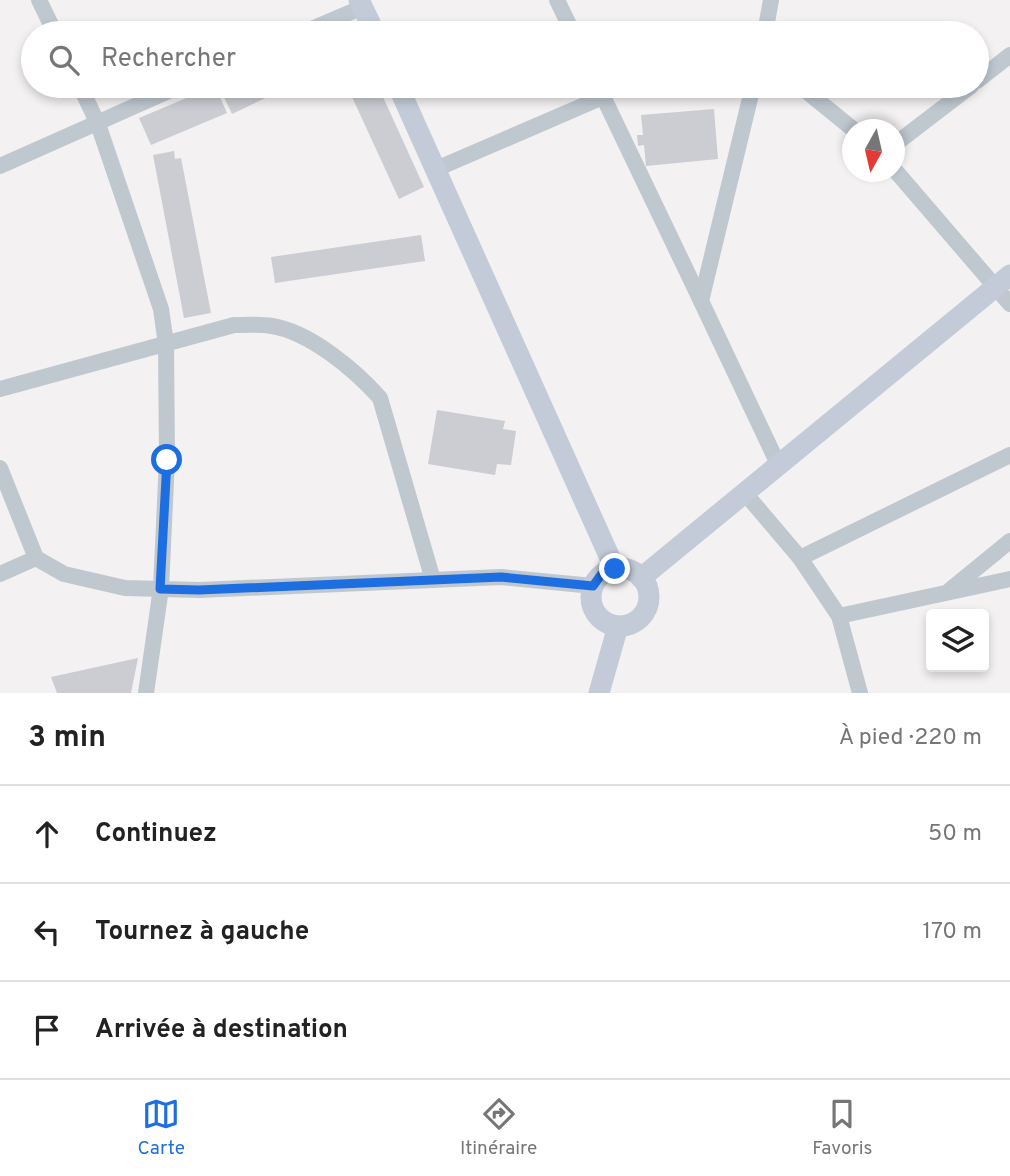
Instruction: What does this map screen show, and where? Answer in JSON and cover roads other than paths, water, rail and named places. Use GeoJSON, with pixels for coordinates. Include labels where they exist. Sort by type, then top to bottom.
{"type":"FeatureCollection","features":[{"type":"Feature","properties":{"kind":"main road"},"geometry":{"type":"LineString","coordinates":[[361,4],[369,21]]}},
{"type":"Feature","properties":{"kind":"main road"},"geometry":{"type":"LineString","coordinates":[[403,98],[615,569]]}},
{"type":"Feature","properties":{"kind":"main road"},"geometry":{"type":"LineString","coordinates":[[641,578],[1003,280]]}},
{"type":"Feature","properties":{"kind":"main road"},"geometry":{"type":"LineString","coordinates":[[615,569],[624,569],[641,578],[648,593],[646,610],[634,622],[618,626],[603,620],[593,608],[593,586],[601,575],[615,569]]}},
{"type":"Feature","properties":{"kind":"main road"},"geometry":{"type":"LineString","coordinates":[[599,693],[618,626]]}},
{"type":"Feature","properties":{"kind":"street"},"geometry":{"type":"LineString","coordinates":[[39,0],[49,21]]}},
{"type":"Feature","properties":{"kind":"street"},"geometry":{"type":"LineString","coordinates":[[557,0],[567,21]]}},
{"type":"Feature","properties":{"kind":"street"},"geometry":{"type":"LineString","coordinates":[[767,21],[771,0]]}},
{"type":"Feature","properties":{"kind":"street"},"geometry":{"type":"LineString","coordinates":[[326,21],[361,4]]}},
{"type":"Feature","properties":{"kind":"street"},"geometry":{"type":"LineString","coordinates":[[989,72],[1010,55]]}},
{"type":"Feature","properties":{"kind":"street"},"geometry":{"type":"LineString","coordinates":[[85,98],[97,124],[161,309],[166,344],[167,460],[160,589],[146,693]]}},
{"type":"Feature","properties":{"kind":"street"},"geometry":{"type":"LineString","coordinates":[[0,166],[154,98]]}},
{"type":"Feature","properties":{"kind":"street"},"geometry":{"type":"LineString","coordinates":[[436,169],[585,98]]}},
{"type":"Feature","properties":{"kind":"street"},"geometry":{"type":"LineString","coordinates":[[603,98],[778,464]]}},
{"type":"Feature","properties":{"kind":"street"},"geometry":{"type":"LineString","coordinates":[[701,301],[750,98]]}},
{"type":"Feature","properties":{"kind":"street"},"geometry":{"type":"LineString","coordinates":[[815,98],[842,120]]}},
{"type":"Feature","properties":{"kind":"street"},"geometry":{"type":"LineString","coordinates":[[905,137],[955,98]]}},
{"type":"Feature","properties":{"kind":"street"},"geometry":{"type":"LineString","coordinates":[[905,180],[1003,280],[1010,304]]}},
{"type":"Feature","properties":{"kind":"street"},"geometry":{"type":"LineString","coordinates":[[0,389],[234,325],[274,326],[331,354],[359,375],[380,398],[433,580]]}},
{"type":"Feature","properties":{"kind":"street"},"geometry":{"type":"LineString","coordinates":[[800,558],[1010,455]]}},
{"type":"Feature","properties":{"kind":"street"},"geometry":{"type":"LineString","coordinates":[[0,468],[36,558],[64,574],[125,588],[199,590],[501,577],[593,586]]}},
{"type":"Feature","properties":{"kind":"street"},"geometry":{"type":"LineString","coordinates":[[744,492],[800,558],[839,616],[860,693]]}},
{"type":"Feature","properties":{"kind":"street"},"geometry":{"type":"LineString","coordinates":[[946,593],[1010,541]]}},
{"type":"Feature","properties":{"kind":"street"},"geometry":{"type":"LineString","coordinates":[[0,574],[36,558]]}},
{"type":"Feature","properties":{"kind":"street"},"geometry":{"type":"LineString","coordinates":[[839,616],[1010,579]]}}]}
